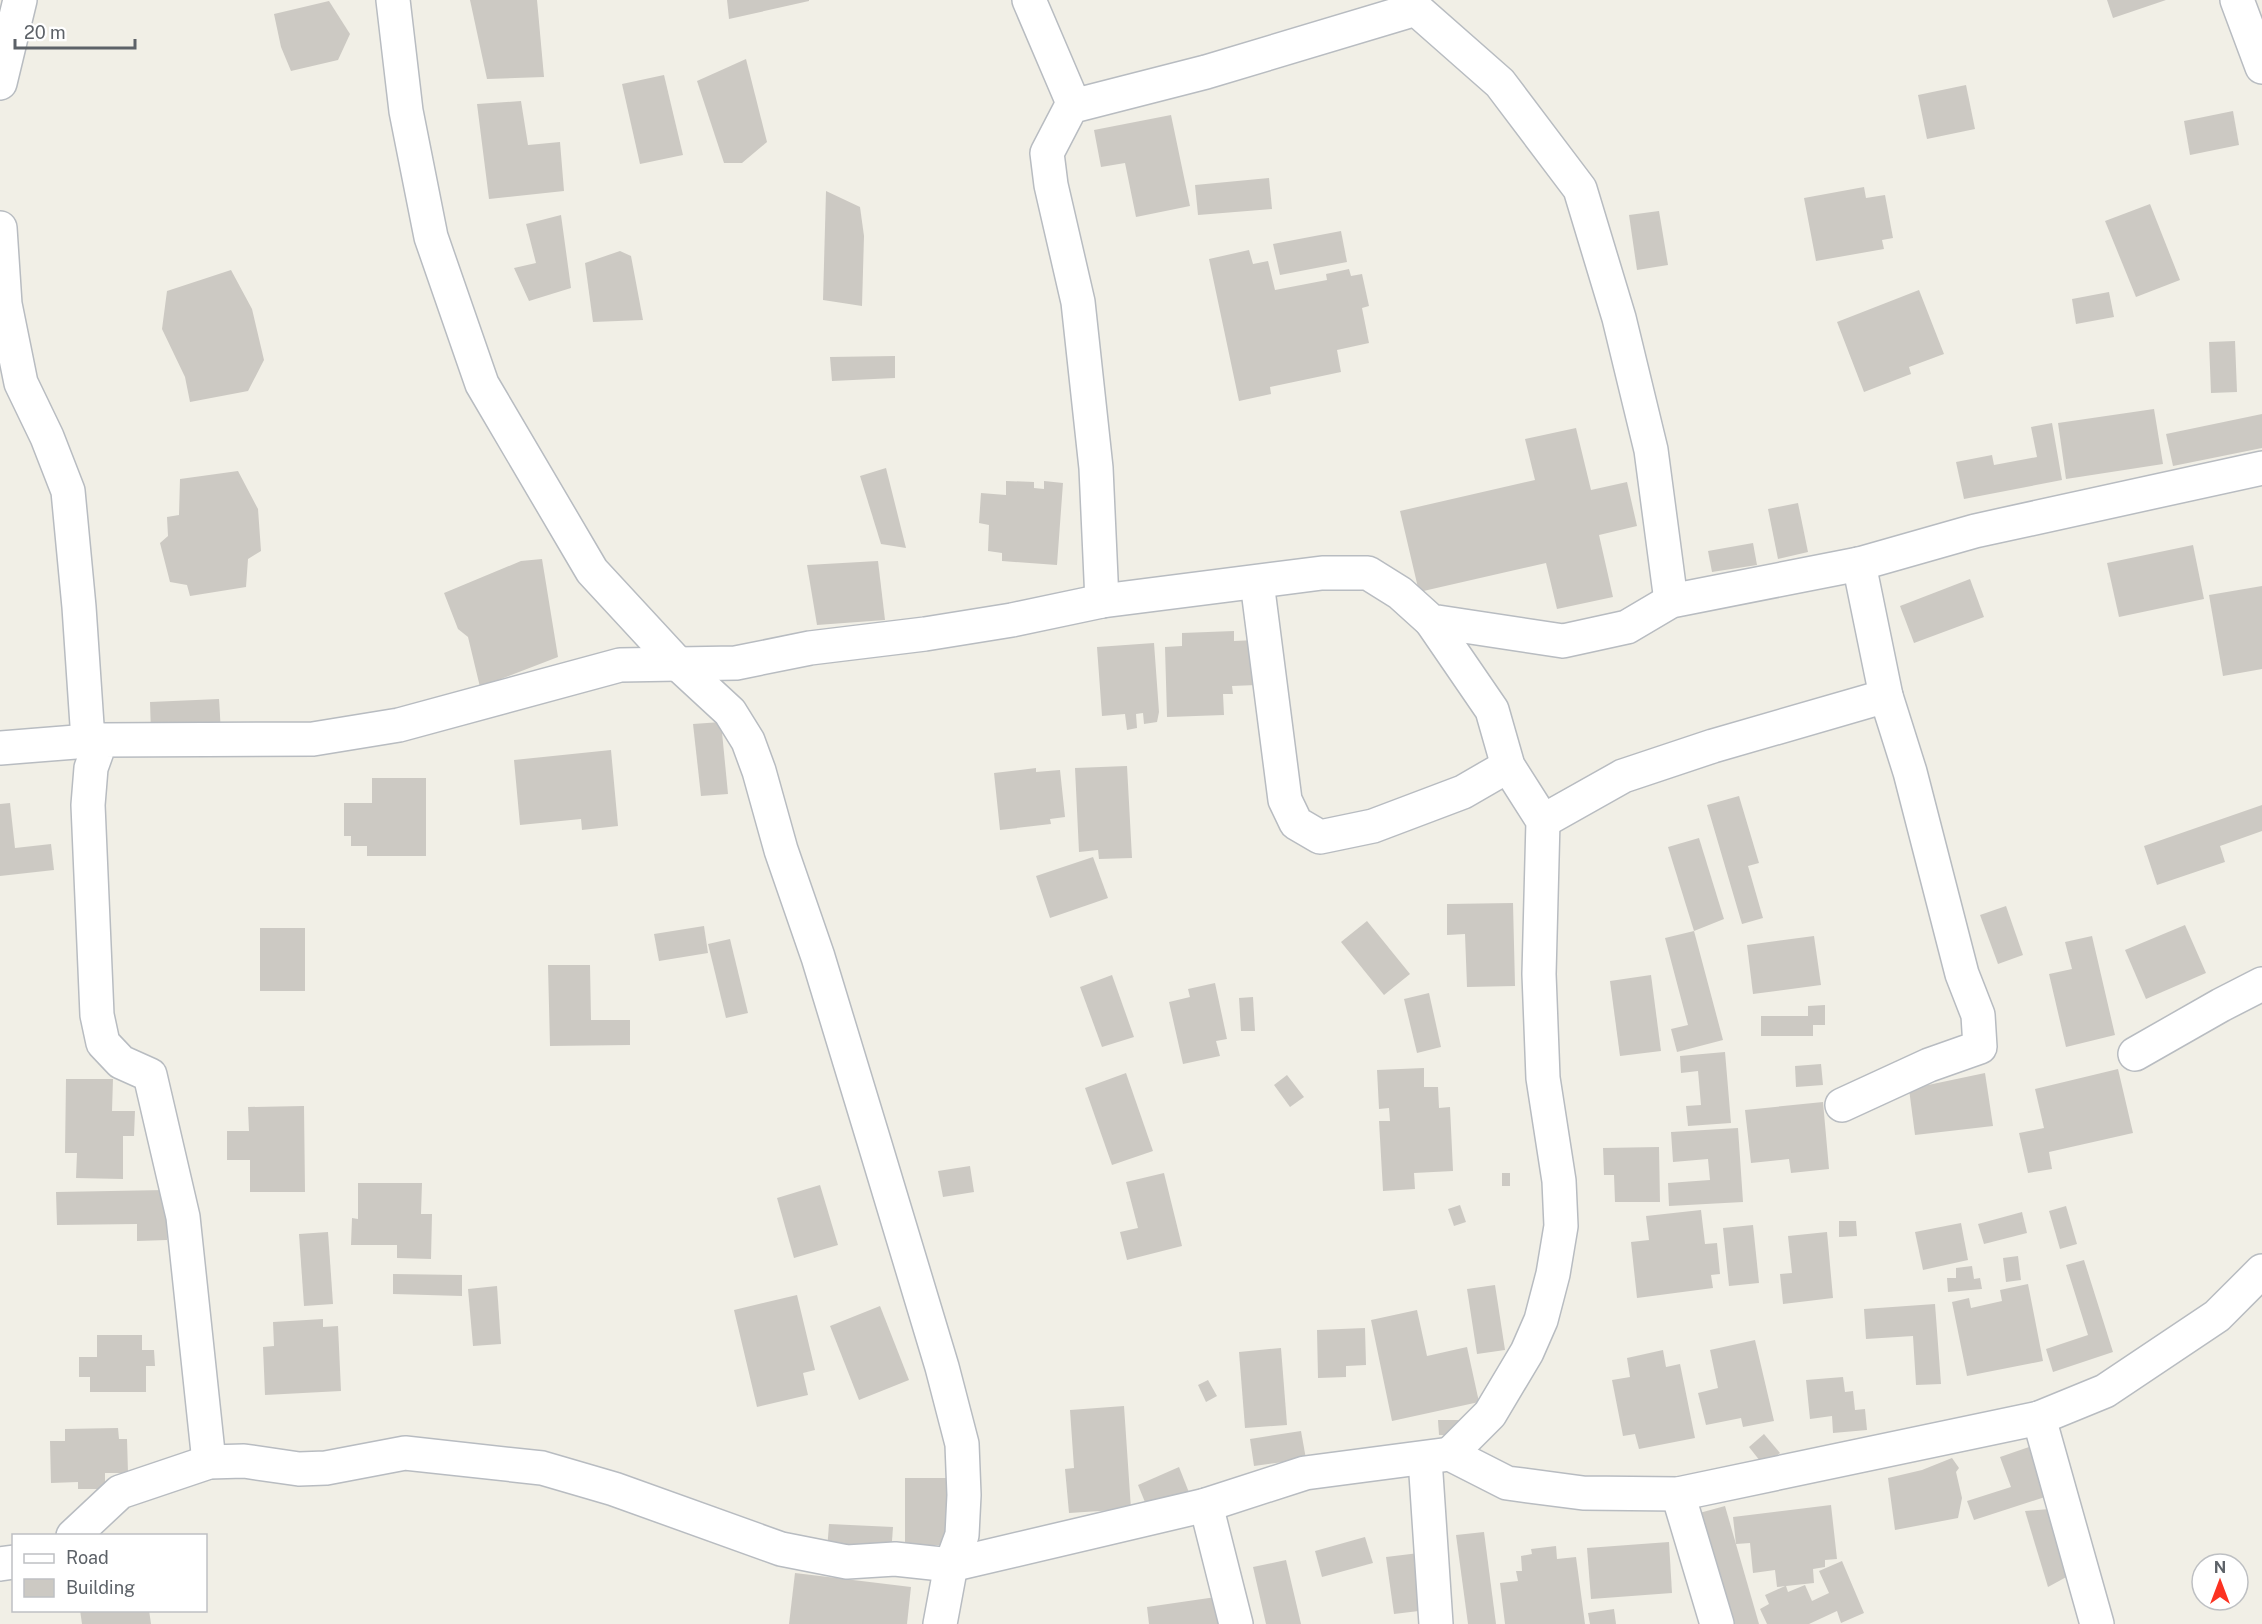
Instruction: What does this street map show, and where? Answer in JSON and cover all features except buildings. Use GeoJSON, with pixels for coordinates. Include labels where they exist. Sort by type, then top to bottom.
{"type":"FeatureCollection","features":[{"type":"Feature","properties":{"kind":"street"},"geometry":{"type":"LineString","coordinates":[[0,83],[20,0]]}},
{"type":"Feature","properties":{"kind":"street"},"geometry":{"type":"LineString","coordinates":[[393,0],[406,111],[431,237],[482,384],[592,571],[678,664],[730,712],[748,741],[759,771],[781,850],[821,968],[942,1367],[962,1444],[964,1495],[962,1535],[951,1565],[940,1624]]}},
{"type":"Feature","properties":{"kind":"street"},"geometry":{"type":"LineString","coordinates":[[1029,0],[1073,103]]}},
{"type":"Feature","properties":{"kind":"street"},"geometry":{"type":"LineString","coordinates":[[2237,0],[2262,67]]}},
{"type":"Feature","properties":{"kind":"street"},"geometry":{"type":"LineString","coordinates":[[1073,103],[1077,105],[1206,72],[1426,4],[1500,83],[1580,189],[1619,318],[1651,450],[1671,601]]}},
{"type":"Feature","properties":{"kind":"street"},"geometry":{"type":"LineString","coordinates":[[1073,103],[1047,153],[1051,185],[1078,302],[1096,468],[1102,601]]}},
{"type":"Feature","properties":{"kind":"street"},"geometry":{"type":"LineString","coordinates":[[0,228],[5,304],[21,383],[47,437],[68,491],[94,740],[88,805],[98,1015],[103,1043],[121,1062],[150,1075],[158,1103],[183,1217],[209,1462]]}},
{"type":"Feature","properties":{"kind":"street"},"geometry":{"type":"LineString","coordinates":[[1431,621],[1563,641],[1627,627],[1671,601],[1858,564],[1975,531],[2262,468]]}},
{"type":"Feature","properties":{"kind":"street"},"geometry":{"type":"LineString","coordinates":[[1842,1105],[1929,1065],[1980,1047],[1978,1015],[1962,974],[1951,936],[1910,772],[1886,696],[1858,564]]}},
{"type":"Feature","properties":{"kind":"street"},"geometry":{"type":"LineString","coordinates":[[0,748],[94,740],[313,739],[399,725],[620,665],[736,663],[810,648],[925,634],[1012,620],[1102,601],[1322,573],[1368,573],[1400,593],[1431,621],[1492,711],[1508,766],[1543,821],[1539,974],[1543,1078],[1559,1180],[1561,1226],[1553,1274],[1541,1320],[1527,1352],[1490,1413],[1437,1456]]}},
{"type":"Feature","properties":{"kind":"street"},"geometry":{"type":"LineString","coordinates":[[1257,582],[1285,800],[1296,823],[1320,837],[1372,826],[1463,792],[1508,766]]}},
{"type":"Feature","properties":{"kind":"street"},"geometry":{"type":"LineString","coordinates":[[1543,821],[1623,776],[1713,746],[1886,696]]}},
{"type":"Feature","properties":{"kind":"street"},"geometry":{"type":"LineString","coordinates":[[2135,1054],[2262,984]]}},
{"type":"Feature","properties":{"kind":"street"},"geometry":{"type":"LineString","coordinates":[[75,1534],[120,1492],[209,1462],[244,1461],[299,1469],[326,1468],[405,1454],[542,1468],[614,1489],[781,1549],[847,1562],[895,1559],[951,1565],[1206,1505],[1305,1473],[1437,1456],[1507,1483],[1583,1493],[1678,1494],[2039,1418],[2115,1385],[2217,1316],[2262,1271]]}},
{"type":"Feature","properties":{"kind":"street"},"geometry":{"type":"LineString","coordinates":[[2039,1418],[2097,1624]]}},
{"type":"Feature","properties":{"kind":"street"},"geometry":{"type":"LineString","coordinates":[[1436,1624],[1437,1456]]}},
{"type":"Feature","properties":{"kind":"street"},"geometry":{"type":"LineString","coordinates":[[1678,1494],[1717,1624]]}},
{"type":"Feature","properties":{"kind":"street"},"geometry":{"type":"LineString","coordinates":[[1206,1505],[1236,1624]]}}]}
